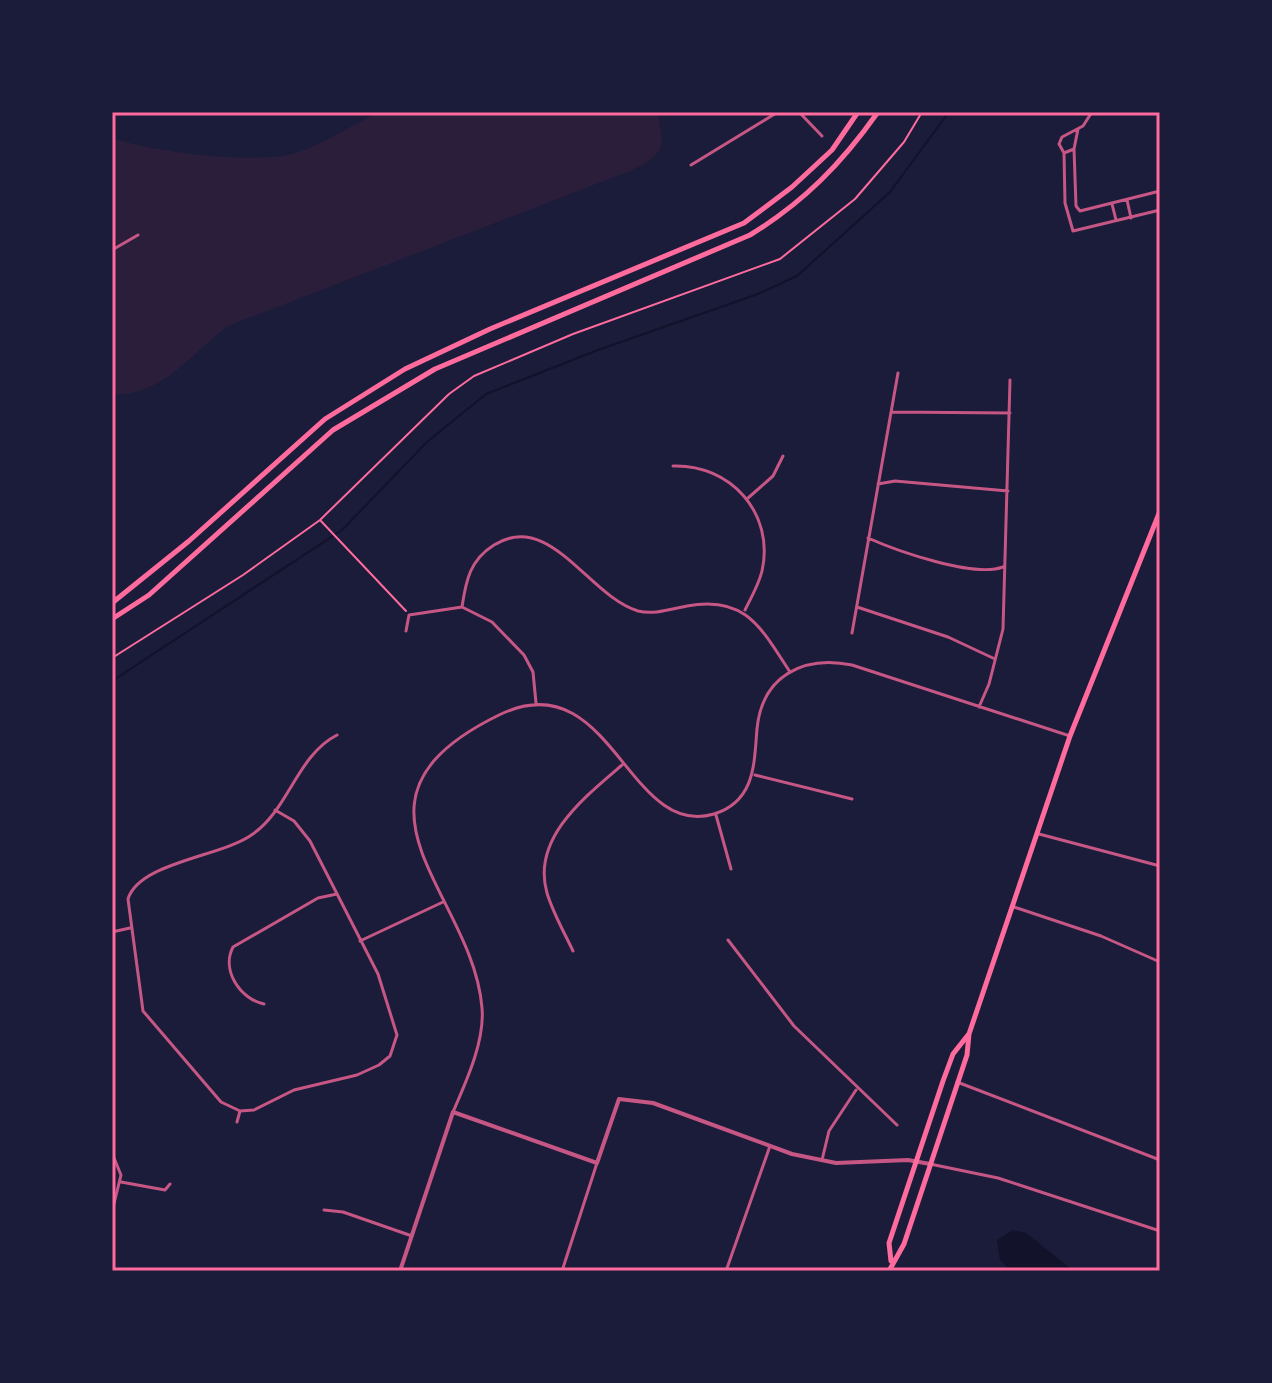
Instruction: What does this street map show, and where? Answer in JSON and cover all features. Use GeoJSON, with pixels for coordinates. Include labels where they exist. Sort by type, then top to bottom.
{"type":"FeatureCollection","features":[{"type":"Feature","properties":{"kind":"main road"},"geometry":{"type":"LineString","coordinates":[[112,603],[178,550],[325,419],[405,369],[490,329],[744,223],[792,187],[832,150],[858,112]]}},
{"type":"Feature","properties":{"kind":"main road"},"geometry":{"type":"LineString","coordinates":[[112,619],[149,595],[333,430],[435,369],[750,235],[775,220],[844,160],[878,112]]}},
{"type":"Feature","properties":{"kind":"main road"},"geometry":{"type":"LineString","coordinates":[[744,223],[750,235]]}},
{"type":"Feature","properties":{"kind":"main road"},"geometry":{"type":"LineString","coordinates":[[889,1271],[904,1244],[967,1055],[969,1034],[1070,736],[1160,511]]}},
{"type":"Feature","properties":{"kind":"main road"},"geometry":{"type":"LineString","coordinates":[[891,1264],[889,1243],[916,1161],[953,1054],[969,1034]]}},
{"type":"Feature","properties":{"kind":"street"},"geometry":{"type":"LineString","coordinates":[[691,165],[778,112]]}},
{"type":"Feature","properties":{"kind":"street"},"geometry":{"type":"LineString","coordinates":[[799,112],[822,136]]}},
{"type":"Feature","properties":{"kind":"street"},"geometry":{"type":"LineString","coordinates":[[1092,112],[1078,129],[1062,137],[1059,144],[1064,153],[1065,203],[1070,229],[1076,231],[1160,210]]}},
{"type":"Feature","properties":{"kind":"street"},"geometry":{"type":"LineString","coordinates":[[1078,129],[1074,149],[1077,209],[1083,211],[1160,191]]}},
{"type":"Feature","properties":{"kind":"street"},"geometry":{"type":"LineString","coordinates":[[1064,153],[1074,149]]}},
{"type":"Feature","properties":{"kind":"street"},"geometry":{"type":"LineString","coordinates":[[1127,200],[1131,218]]}},
{"type":"Feature","properties":{"kind":"street"},"geometry":{"type":"LineString","coordinates":[[1112,204],[1117,221]]}},
{"type":"Feature","properties":{"kind":"street"},"geometry":{"type":"LineString","coordinates":[[112,250],[138,235]]}},
{"type":"Feature","properties":{"kind":"street"},"geometry":{"type":"LineString","coordinates":[[852,633],[887,449],[898,373]]}},
{"type":"Feature","properties":{"kind":"street"},"geometry":{"type":"LineString","coordinates":[[979,707],[1003,629],[1010,380]]}},
{"type":"Feature","properties":{"kind":"street"},"geometry":{"type":"LineString","coordinates":[[892,412],[1010,413]]}},
{"type":"Feature","properties":{"kind":"street"},"geometry":{"type":"LineString","coordinates":[[748,498],[773,476],[783,456]]}},
{"type":"Feature","properties":{"kind":"street"},"geometry":{"type":"LineString","coordinates":[[673,466],[692,465],[726,478],[748,498],[756,514],[764,555],[762,574],[744,612]]}},
{"type":"Feature","properties":{"kind":"street"},"geometry":{"type":"LineString","coordinates":[[878,484],[895,481],[1008,491]]}},
{"type":"Feature","properties":{"kind":"street"},"geometry":{"type":"LineString","coordinates":[[462,607],[471,565],[483,551],[500,540],[524,537],[546,541],[608,598],[640,612],[705,603],[744,612],[759,626],[790,672]]}},
{"type":"Feature","properties":{"kind":"street"},"geometry":{"type":"LineString","coordinates":[[868,538],[968,568],[993,570],[1003,567]]}},
{"type":"Feature","properties":{"kind":"street"},"geometry":{"type":"LineString","coordinates":[[406,631],[409,615],[462,607],[492,622],[524,655],[533,672],[536,703]]}},
{"type":"Feature","properties":{"kind":"street"},"geometry":{"type":"LineString","coordinates":[[855,607],[948,637],[995,659]]}},
{"type":"Feature","properties":{"kind":"street"},"geometry":{"type":"LineString","coordinates":[[400,1271],[480,1033],[482,1006],[474,973],[422,861],[415,833],[415,806],[425,777],[447,747],[462,735],[516,706],[536,703],[562,708],[588,723],[622,765],[664,805],[696,816],[716,814],[731,804],[753,775],[762,707],[772,687],[790,672],[810,663],[831,661],[1070,736]]}},
{"type":"Feature","properties":{"kind":"street"},"geometry":{"type":"LineString","coordinates":[[275,810],[303,830],[378,974],[397,1035],[390,1056],[365,1073],[294,1090],[260,1108],[240,1111],[221,1102],[143,1011],[128,899],[138,880],[236,844],[255,832],[275,810],[313,752],[337,735]]}},
{"type":"Feature","properties":{"kind":"street"},"geometry":{"type":"LineString","coordinates":[[573,951],[547,893],[545,878],[550,850],[570,813],[622,765]]}},
{"type":"Feature","properties":{"kind":"street"},"geometry":{"type":"LineString","coordinates":[[753,775],[852,799]]}},
{"type":"Feature","properties":{"kind":"street"},"geometry":{"type":"LineString","coordinates":[[716,814],[731,869]]}},
{"type":"Feature","properties":{"kind":"street"},"geometry":{"type":"LineString","coordinates":[[1039,834],[1160,866]]}},
{"type":"Feature","properties":{"kind":"street"},"geometry":{"type":"LineString","coordinates":[[264,1004],[256,1003],[231,976],[228,957],[233,947],[318,898],[337,894]]}},
{"type":"Feature","properties":{"kind":"street"},"geometry":{"type":"LineString","coordinates":[[360,941],[443,902]]}},
{"type":"Feature","properties":{"kind":"street"},"geometry":{"type":"LineString","coordinates":[[1014,907],[1101,936],[1160,962]]}},
{"type":"Feature","properties":{"kind":"street"},"geometry":{"type":"LineString","coordinates":[[112,932],[130,928]]}},
{"type":"Feature","properties":{"kind":"street"},"geometry":{"type":"LineString","coordinates":[[728,940],[794,1026],[856,1090],[897,1125]]}},
{"type":"Feature","properties":{"kind":"street"},"geometry":{"type":"LineString","coordinates":[[957,1082],[1160,1160]]}},
{"type":"Feature","properties":{"kind":"street"},"geometry":{"type":"LineString","coordinates":[[822,1160],[829,1131],[856,1090]]}},
{"type":"Feature","properties":{"kind":"street"},"geometry":{"type":"LineString","coordinates":[[562,1271],[619,1099],[653,1103],[770,1146],[822,1160],[916,1161],[998,1178],[1160,1231]]}},
{"type":"Feature","properties":{"kind":"street"},"geometry":{"type":"LineString","coordinates":[[237,1122],[240,1111]]}},
{"type":"Feature","properties":{"kind":"street"},"geometry":{"type":"LineString","coordinates":[[453,1112],[597,1163]]}},
{"type":"Feature","properties":{"kind":"street"},"geometry":{"type":"LineString","coordinates":[[726,1271],[770,1146]]}},
{"type":"Feature","properties":{"kind":"street"},"geometry":{"type":"LineString","coordinates":[[112,1153],[120,1168],[121,1182],[112,1212]]}},
{"type":"Feature","properties":{"kind":"street"},"geometry":{"type":"LineString","coordinates":[[121,1182],[165,1190],[170,1184]]}},
{"type":"Feature","properties":{"kind":"street"},"geometry":{"type":"LineString","coordinates":[[324,1210],[343,1212],[412,1236]]}},
{"type":"Feature","properties":{"kind":"path"},"geometry":{"type":"LineString","coordinates":[[112,658],[243,575],[320,520],[439,403],[474,376],[573,334],[780,259],[855,199],[904,142],[922,112]]}},
{"type":"Feature","properties":{"kind":"path"},"geometry":{"type":"LineString","coordinates":[[320,520],[409,615]]}},
{"type":"Feature","properties":{"kind":"shaded area"},"geometry":{"type":"Polygon","coordinates":[[[380,112],[658,112],[661,142],[656,155],[630,171],[228,326],[162,380],[131,393],[112,395],[112,138],[152,148],[204,155],[278,156],[307,149],[380,112]]]}},
{"type":"Feature","properties":{"kind":"shaded area"},"geometry":{"type":"Polygon","coordinates":[[[1013,1230],[1026,1233],[1074,1271],[1010,1271],[1000,1260],[997,1240],[1013,1230]]]}},
{"type":"Feature","properties":{"kind":"waterway"},"geometry":{"type":"LineString","coordinates":[[112,681],[342,530],[427,442],[486,394],[598,350],[758,294],[797,276],[890,192],[949,112]]}}]}
